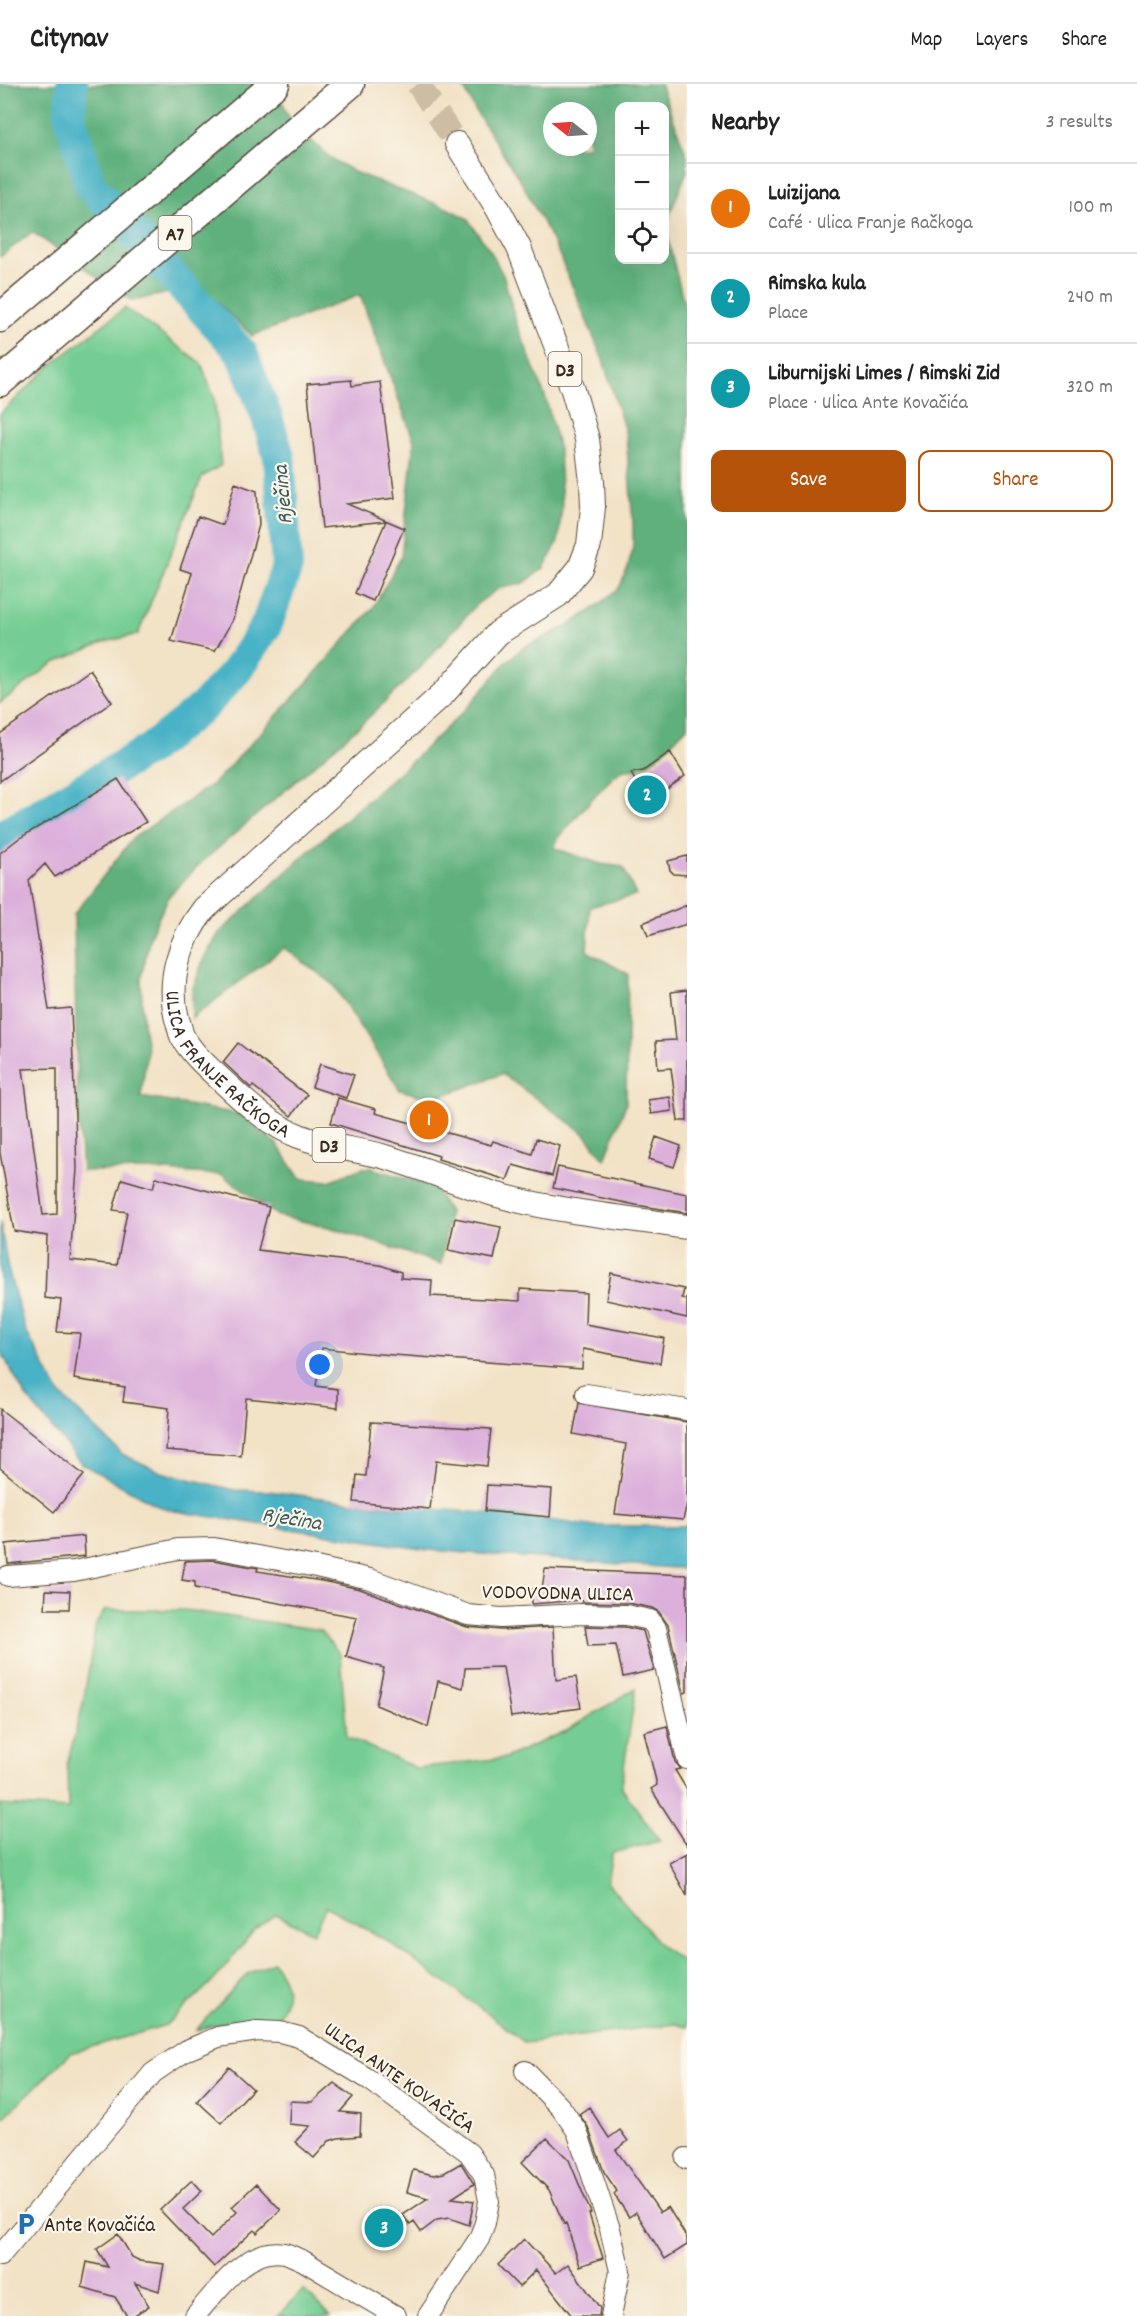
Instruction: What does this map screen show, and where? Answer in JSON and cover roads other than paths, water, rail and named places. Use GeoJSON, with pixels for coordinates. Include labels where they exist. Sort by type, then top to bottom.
{"type":"FeatureCollection","features":[{"type":"Feature","properties":{"kind":"highway","name":"A7"},"geometry":{"type":"LineString","coordinates":[[0,318],[275,84]]}},
{"type":"Feature","properties":{"kind":"highway","name":"A7"},"geometry":{"type":"LineString","coordinates":[[0,382],[350,84]]}},
{"type":"Feature","properties":{"kind":"main road","name":"ULICA FRANJE RAČKOGA"},"geometry":{"type":"LineString","coordinates":[[457,144],[503,218],[525,260],[573,390],[587,439],[592,482],[591,538],[580,568],[567,586],[550,602],[498,633],[444,693],[204,909],[189,930],[179,956],[174,983],[174,1007],[182,1036],[199,1058],[239,1096],[270,1120],[298,1136],[392,1159],[495,1194],[561,1208],[687,1227]]}},
{"type":"Feature","properties":{"kind":"street"},"geometry":{"type":"LineString","coordinates":[[586,1395],[687,1410]]}},
{"type":"Feature","properties":{"kind":"street","name":"VODOVODNA ULICA"},"geometry":{"type":"LineString","coordinates":[[8,1576],[74,1571],[178,1549],[214,1548],[370,1579],[457,1612],[488,1618],[580,1614],[639,1616],[650,1620],[656,1628],[669,1673],[687,1759]]}},
{"type":"Feature","properties":{"kind":"street","name":"ULICA ANTE KOVAČIĆA"},"geometry":{"type":"LineString","coordinates":[[0,2256],[153,2073],[187,2050],[218,2037],[258,2031],[280,2032],[299,2037],[370,2080],[469,2153],[484,2175],[489,2201],[479,2239],[428,2316]]}},
{"type":"Feature","properties":{"kind":"street"},"geometry":{"type":"LineString","coordinates":[[525,2071],[561,2108],[577,2131],[610,2229],[620,2271],[611,2316]]}},
{"type":"Feature","properties":{"kind":"street"},"geometry":{"type":"LineString","coordinates":[[195,2316],[230,2274],[252,2260],[272,2252],[285,2253],[302,2260],[396,2316]]}},
{"type":"Feature","properties":{"kind":"water","name":"Rječina"},"geometry":{"type":"Polygon","coordinates":[[[0,1222],[8,1269],[25,1329],[59,1393],[122,1454],[161,1472],[234,1490],[268,1491],[369,1504],[521,1516],[590,1526],[687,1526],[687,1569],[428,1550],[174,1511],[158,1506],[82,1464],[25,1395],[0,1350],[0,1222]]]}},
{"type":"Feature","properties":{"kind":"waterway","name":"Rječina"},"geometry":{"type":"LineString","coordinates":[[0,837],[150,749],[204,706],[236,671],[266,626],[287,567],[279,457],[242,353],[90,185],[70,117],[72,84]]}},
{"type":"Feature","properties":{"kind":"tunnel"},"geometry":{"type":"LineString","coordinates":[[418,84],[457,144]]}},
{"type":"Feature","properties":{"kind":"place","name":"Rimska kula"},"geometry":{"type":"Point","coordinates":[647,795]}},
{"type":"Feature","properties":{"kind":"place","name":"Luizijana"},"geometry":{"type":"Point","coordinates":[429,1120]}},
{"type":"Feature","properties":{"kind":"place","name":"Ante Kovačića"},"geometry":{"type":"Point","coordinates":[26,2224]}},
{"type":"Feature","properties":{"kind":"place","name":"Liburnijski Limes / Rimski Zid"},"geometry":{"type":"Point","coordinates":[384,2228]}}]}
